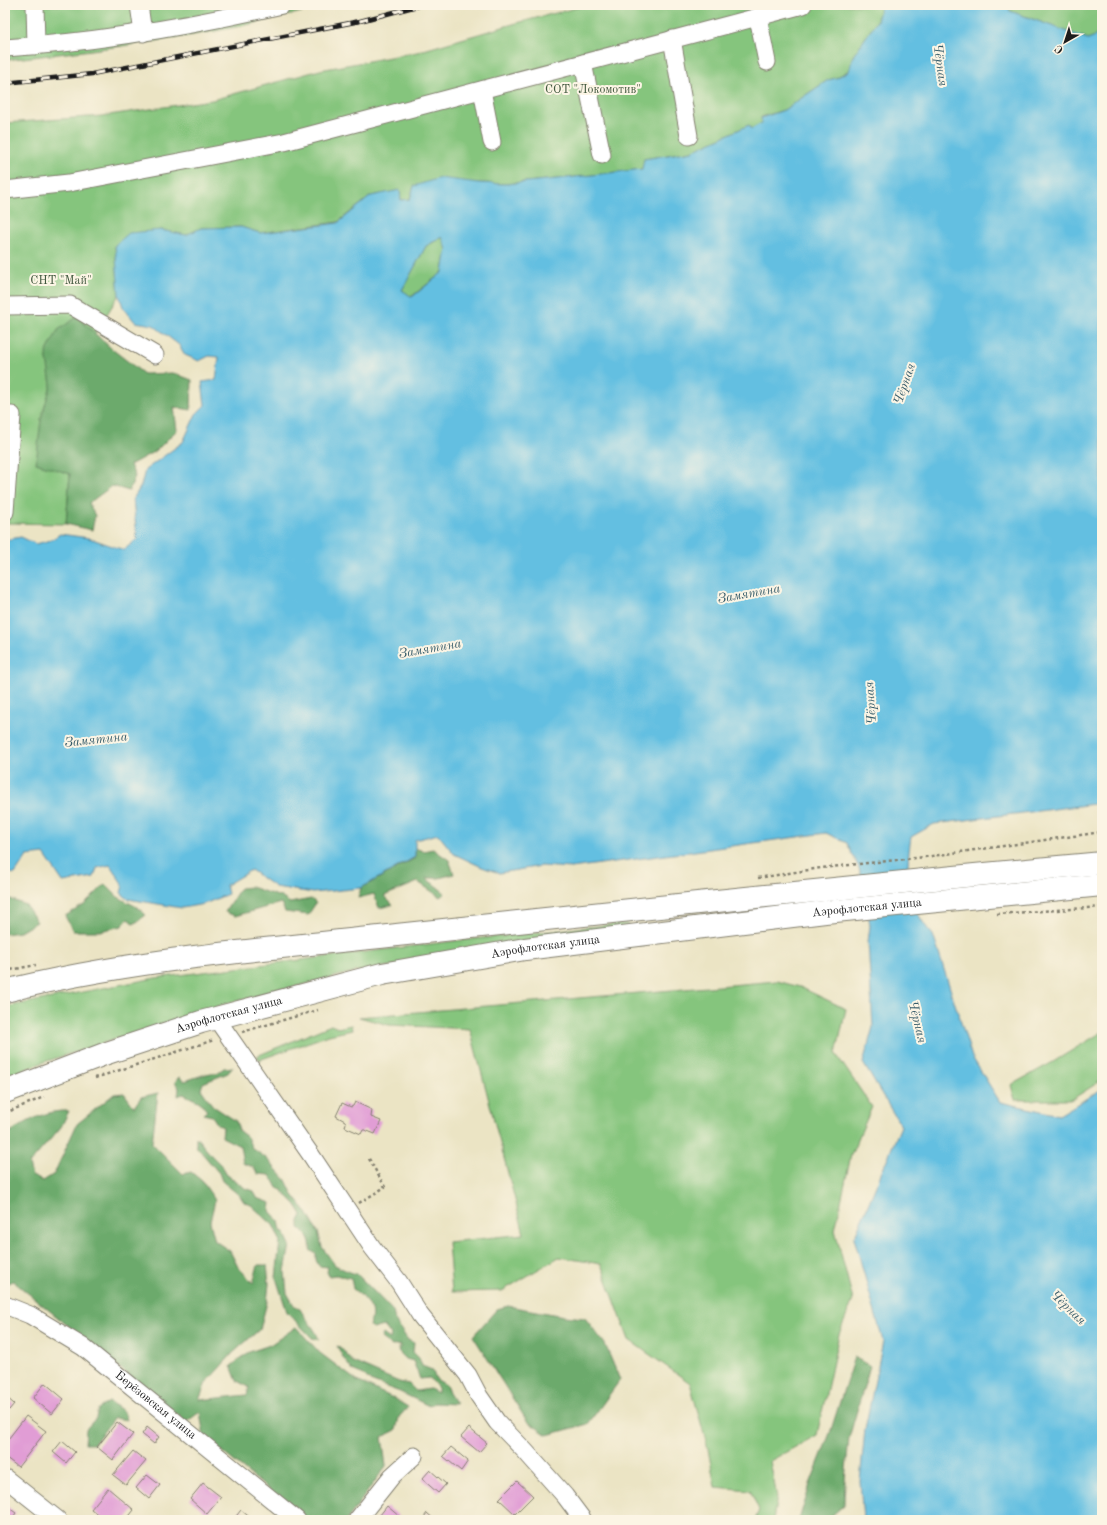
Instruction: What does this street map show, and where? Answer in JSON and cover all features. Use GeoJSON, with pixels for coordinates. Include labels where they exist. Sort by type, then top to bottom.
{"type":"FeatureCollection","features":[{"type":"Feature","properties":{"kind":"main road","name":"Аэрофлотская улица"},"geometry":{"type":"LineString","coordinates":[[5,991],[41,982],[123,966],[489,924],[936,878],[1102,863]]}},
{"type":"Feature","properties":{"kind":"main road","name":"Аэрофлотская улица"},"geometry":{"type":"LineString","coordinates":[[5,1092],[107,1054],[216,1018],[382,974],[510,952],[825,912],[1102,885]]}},
{"type":"Feature","properties":{"kind":"street"},"geometry":{"type":"LineString","coordinates":[[35,5],[36,46]]}},
{"type":"Feature","properties":{"kind":"street"},"geometry":{"type":"LineString","coordinates":[[139,5],[143,33]]}},
{"type":"Feature","properties":{"kind":"street"},"geometry":{"type":"LineString","coordinates":[[5,48],[36,46],[143,33],[238,10],[282,5]]}},
{"type":"Feature","properties":{"kind":"street"},"geometry":{"type":"LineString","coordinates":[[5,190],[69,183],[284,142],[803,5]]}},
{"type":"Feature","properties":{"kind":"street"},"geometry":{"type":"LineString","coordinates":[[758,17],[767,62]]}},
{"type":"Feature","properties":{"kind":"street"},"geometry":{"type":"LineString","coordinates":[[672,40],[689,136]]}},
{"type":"Feature","properties":{"kind":"street"},"geometry":{"type":"LineString","coordinates":[[583,63],[602,155]]}},
{"type":"Feature","properties":{"kind":"street"},"geometry":{"type":"LineString","coordinates":[[482,90],[492,142]]}},
{"type":"Feature","properties":{"kind":"street"},"geometry":{"type":"LineString","coordinates":[[5,306],[70,306],[155,355]]}},
{"type":"Feature","properties":{"kind":"street"},"geometry":{"type":"LineString","coordinates":[[5,415],[12,415],[5,512]]}},
{"type":"Feature","properties":{"kind":"street"},"geometry":{"type":"LineString","coordinates":[[216,1018],[372,1247],[399,1282],[420,1316],[468,1374],[479,1396],[497,1422],[560,1490],[583,1520]]}},
{"type":"Feature","properties":{"kind":"street","name":"Берёзовская улица"},"geometry":{"type":"LineString","coordinates":[[5,1305],[30,1315],[83,1347],[297,1520]]}},
{"type":"Feature","properties":{"kind":"street"},"geometry":{"type":"LineString","coordinates":[[357,1520],[392,1476],[414,1456]]}},
{"type":"Feature","properties":{"kind":"street"},"geometry":{"type":"LineString","coordinates":[[5,1478],[58,1520]]}},
{"type":"Feature","properties":{"kind":"path"},"geometry":{"type":"LineString","coordinates":[[821,868],[925,857],[1102,832]]}},
{"type":"Feature","properties":{"kind":"path"},"geometry":{"type":"LineString","coordinates":[[1008,914],[1102,907]]}},
{"type":"Feature","properties":{"kind":"path"},"geometry":{"type":"LineString","coordinates":[[90,1079],[321,1009]]}},
{"type":"Feature","properties":{"kind":"path"},"geometry":{"type":"LineString","coordinates":[[5,1113],[48,1096]]}},
{"type":"Feature","properties":{"kind":"path"},"geometry":{"type":"LineString","coordinates":[[347,1210],[385,1187],[368,1157]]}},
{"type":"Feature","properties":{"kind":"green space"},"geometry":{"type":"Polygon","coordinates":[[[5,5],[327,5],[248,25],[168,39],[87,51],[5,60],[5,5]]]}},
{"type":"Feature","properties":{"kind":"green space","name":"СОТ \"Локомотив\""},"geometry":{"type":"Polygon","coordinates":[[[587,5],[881,5],[877,21],[853,56],[849,70],[836,78],[828,80],[784,110],[761,117],[762,123],[751,129],[749,125],[692,151],[644,159],[643,169],[505,184],[479,183],[414,186],[410,199],[401,201],[400,191],[371,196],[338,222],[260,233],[241,227],[201,228],[186,235],[161,230],[115,245],[119,295],[41,419],[70,474],[66,524],[5,523],[5,123],[102,116],[212,100],[320,70],[417,52],[513,24],[587,5]]]}},
{"type":"Feature","properties":{"kind":"green space"},"geometry":{"type":"Polygon","coordinates":[[[1007,5],[1102,5],[1102,33],[1088,39],[1010,11],[1007,5]]]}},
{"type":"Feature","properties":{"kind":"green space"},"geometry":{"type":"Polygon","coordinates":[[[443,237],[447,249],[443,272],[411,297],[402,290],[426,246],[443,237]]]}},
{"type":"Feature","properties":{"kind":"green space"},"geometry":{"type":"Polygon","coordinates":[[[77,317],[112,349],[144,374],[173,373],[192,380],[191,410],[174,407],[177,430],[157,450],[130,465],[135,476],[129,491],[112,486],[89,503],[95,516],[92,530],[66,524],[70,474],[36,463],[41,419],[51,385],[46,353],[58,330],[77,317]]]}},
{"type":"Feature","properties":{"kind":"green space"},"geometry":{"type":"Polygon","coordinates":[[[415,848],[423,851],[433,849],[449,860],[454,874],[439,878],[426,878],[445,893],[440,897],[418,882],[384,896],[393,905],[379,908],[374,894],[358,898],[361,888],[415,858],[415,848]]]}},
{"type":"Feature","properties":{"kind":"green space"},"geometry":{"type":"Polygon","coordinates":[[[105,884],[118,897],[137,907],[146,915],[134,924],[128,919],[122,926],[100,931],[73,931],[65,916],[84,905],[105,884]]]}},
{"type":"Feature","properties":{"kind":"green space"},"geometry":{"type":"Polygon","coordinates":[[[251,887],[281,897],[290,903],[311,899],[316,903],[308,915],[285,912],[281,903],[235,916],[225,912],[240,888],[251,887]]]}},
{"type":"Feature","properties":{"kind":"green space"},"geometry":{"type":"Polygon","coordinates":[[[5,897],[26,905],[37,922],[20,932],[5,934],[5,897]]]}},
{"type":"Feature","properties":{"kind":"green space"},"geometry":{"type":"Polygon","coordinates":[[[626,923],[630,926],[354,972],[225,1004],[44,1062],[5,1077],[5,1007],[155,978],[454,941],[626,923]]]}},
{"type":"Feature","properties":{"kind":"green space"},"geometry":{"type":"Polygon","coordinates":[[[777,981],[800,987],[846,1009],[836,1054],[872,1107],[851,1155],[835,1230],[853,1300],[839,1334],[817,1435],[770,1461],[777,1497],[773,1520],[755,1520],[759,1510],[750,1490],[715,1487],[708,1449],[690,1383],[629,1340],[601,1264],[559,1257],[502,1291],[452,1292],[448,1242],[524,1234],[470,1029],[389,1025],[359,1017],[777,981]]]}},
{"type":"Feature","properties":{"kind":"green space"},"geometry":{"type":"Polygon","coordinates":[[[331,1025],[338,1028],[351,1025],[352,1030],[329,1035],[259,1060],[257,1056],[331,1025]]]}},
{"type":"Feature","properties":{"kind":"green space"},"geometry":{"type":"Polygon","coordinates":[[[1102,1032],[1102,1080],[1071,1100],[1015,1100],[1011,1085],[1053,1062],[1102,1032]]]}},
{"type":"Feature","properties":{"kind":"green space"},"geometry":{"type":"Polygon","coordinates":[[[233,1067],[228,1073],[203,1083],[201,1089],[213,1106],[236,1121],[239,1131],[247,1137],[252,1148],[266,1158],[286,1180],[293,1195],[306,1211],[318,1232],[322,1247],[335,1265],[357,1274],[393,1311],[395,1321],[408,1340],[414,1343],[413,1352],[419,1358],[422,1366],[432,1370],[436,1379],[446,1385],[456,1404],[434,1403],[429,1406],[400,1392],[370,1381],[364,1375],[352,1370],[344,1359],[337,1346],[340,1347],[353,1362],[399,1382],[409,1384],[416,1391],[430,1389],[438,1393],[438,1388],[430,1378],[420,1379],[413,1361],[406,1359],[398,1351],[401,1345],[392,1346],[381,1338],[383,1334],[390,1339],[391,1335],[384,1326],[373,1329],[369,1326],[372,1314],[371,1309],[366,1300],[353,1289],[351,1278],[336,1275],[329,1276],[327,1272],[328,1267],[319,1266],[316,1260],[316,1254],[310,1250],[308,1237],[299,1228],[299,1221],[302,1215],[295,1204],[281,1189],[277,1188],[270,1175],[258,1174],[253,1167],[243,1163],[240,1146],[222,1137],[223,1127],[218,1125],[212,1116],[203,1114],[207,1111],[200,1102],[183,1094],[178,1096],[179,1088],[175,1082],[179,1077],[184,1081],[206,1074],[217,1073],[224,1068],[233,1067]]]}},
{"type":"Feature","properties":{"kind":"green space"},"geometry":{"type":"Polygon","coordinates":[[[124,1093],[134,1107],[141,1097],[158,1093],[152,1143],[183,1174],[191,1172],[202,1181],[215,1200],[210,1222],[215,1241],[230,1251],[238,1267],[253,1283],[258,1265],[267,1265],[269,1284],[267,1302],[260,1329],[233,1353],[206,1383],[199,1400],[247,1395],[249,1387],[237,1381],[231,1366],[249,1352],[270,1345],[296,1327],[320,1353],[357,1381],[408,1407],[399,1417],[396,1430],[382,1437],[386,1466],[347,1520],[306,1520],[204,1437],[200,1412],[186,1422],[13,1281],[5,1285],[5,1135],[28,1121],[51,1112],[69,1111],[61,1127],[29,1164],[32,1176],[43,1181],[54,1174],[77,1124],[114,1094],[124,1093]]]}},
{"type":"Feature","properties":{"kind":"green space"},"geometry":{"type":"Polygon","coordinates":[[[196,1137],[223,1167],[226,1174],[245,1188],[254,1191],[257,1198],[271,1203],[270,1211],[279,1221],[281,1231],[284,1232],[290,1245],[285,1271],[287,1293],[295,1307],[300,1309],[313,1328],[319,1340],[312,1338],[287,1312],[276,1278],[280,1240],[273,1225],[251,1205],[244,1202],[240,1196],[222,1181],[219,1173],[196,1146],[196,1137]]]}},
{"type":"Feature","properties":{"kind":"green space"},"geometry":{"type":"Polygon","coordinates":[[[508,1306],[564,1316],[585,1318],[605,1344],[620,1380],[588,1424],[547,1435],[527,1421],[473,1336],[497,1309],[508,1306]]]}},
{"type":"Feature","properties":{"kind":"green space"},"geometry":{"type":"Polygon","coordinates":[[[854,1357],[870,1366],[849,1438],[844,1505],[827,1520],[799,1520],[810,1484],[830,1433],[854,1357]]]}},
{"type":"Feature","properties":{"kind":"green space"},"geometry":{"type":"Polygon","coordinates":[[[109,1402],[123,1411],[127,1420],[114,1418],[94,1444],[85,1444],[86,1429],[96,1418],[98,1409],[109,1402]]]}},
{"type":"Feature","properties":{"kind":"water"},"geometry":{"type":"Polygon","coordinates":[[[881,5],[1007,5],[1010,11],[1088,39],[1102,33],[1102,803],[934,824],[911,837],[908,877],[917,912],[933,935],[972,1057],[1000,1102],[1059,1115],[1102,1089],[1102,1520],[863,1520],[860,1481],[865,1429],[883,1341],[854,1238],[901,1126],[863,1063],[873,1027],[868,942],[870,926],[859,868],[847,843],[826,833],[571,868],[541,866],[499,873],[454,854],[438,834],[415,840],[415,857],[361,888],[313,893],[275,887],[251,870],[226,885],[228,894],[204,904],[182,908],[128,899],[121,893],[123,885],[110,865],[97,868],[94,877],[63,882],[44,854],[27,856],[15,874],[5,872],[5,540],[21,537],[36,544],[51,540],[60,534],[89,538],[124,550],[137,539],[133,499],[141,486],[145,470],[183,442],[196,414],[205,405],[202,382],[216,380],[219,357],[209,356],[199,361],[185,355],[179,345],[153,325],[135,322],[123,307],[119,295],[115,245],[129,233],[161,230],[186,235],[201,228],[241,227],[260,233],[338,223],[371,196],[400,190],[401,200],[410,199],[414,186],[440,178],[479,183],[505,184],[642,169],[644,159],[692,151],[749,125],[751,129],[762,123],[761,118],[784,110],[828,80],[836,78],[849,71],[853,56],[877,21],[881,5]],[[442,237],[426,246],[402,290],[412,297],[443,272],[447,249],[442,237]]]}},
{"type":"Feature","properties":{"kind":"building"},"geometry":{"type":"Polygon","coordinates":[[[355,1102],[372,1110],[371,1117],[381,1121],[375,1134],[363,1130],[361,1134],[345,1127],[345,1121],[336,1116],[342,1103],[351,1107],[355,1102]]]}},
{"type":"Feature","properties":{"kind":"building"},"geometry":{"type":"Polygon","coordinates":[[[45,1383],[64,1399],[52,1414],[33,1398],[45,1383]]]}},
{"type":"Feature","properties":{"kind":"building"},"geometry":{"type":"Polygon","coordinates":[[[5,1396],[14,1404],[9,1410],[5,1407],[5,1396]]]}},
{"type":"Feature","properties":{"kind":"building"},"geometry":{"type":"Polygon","coordinates":[[[26,1416],[46,1431],[18,1467],[5,1457],[5,1443],[26,1416]]]}},
{"type":"Feature","properties":{"kind":"building"},"geometry":{"type":"Polygon","coordinates":[[[117,1422],[133,1434],[113,1460],[97,1447],[117,1422]]]}},
{"type":"Feature","properties":{"kind":"building"},"geometry":{"type":"Polygon","coordinates":[[[147,1427],[159,1437],[154,1444],[142,1434],[147,1427]]]}},
{"type":"Feature","properties":{"kind":"building"},"geometry":{"type":"Polygon","coordinates":[[[469,1428],[487,1443],[479,1452],[461,1437],[469,1428]]]}},
{"type":"Feature","properties":{"kind":"building"},"geometry":{"type":"Polygon","coordinates":[[[62,1441],[75,1452],[66,1463],[53,1452],[62,1441]]]}},
{"type":"Feature","properties":{"kind":"building"},"geometry":{"type":"Polygon","coordinates":[[[451,1447],[468,1461],[461,1471],[443,1456],[451,1447]]]}},
{"type":"Feature","properties":{"kind":"building"},"geometry":{"type":"Polygon","coordinates":[[[133,1451],[146,1461],[126,1485],[113,1475],[133,1451]]]}},
{"type":"Feature","properties":{"kind":"building"},"geometry":{"type":"Polygon","coordinates":[[[430,1470],[446,1484],[438,1493],[422,1479],[430,1470]]]}},
{"type":"Feature","properties":{"kind":"building"},"geometry":{"type":"Polygon","coordinates":[[[147,1475],[160,1485],[149,1499],[136,1488],[147,1475]]]}},
{"type":"Feature","properties":{"kind":"building"},"geometry":{"type":"Polygon","coordinates":[[[517,1481],[533,1496],[515,1514],[499,1499],[517,1481]]]}},
{"type":"Feature","properties":{"kind":"building"},"geometry":{"type":"Polygon","coordinates":[[[203,1483],[221,1497],[207,1514],[190,1499],[203,1483]]]}},
{"type":"Feature","properties":{"kind":"building"},"geometry":{"type":"Polygon","coordinates":[[[108,1488],[134,1510],[126,1520],[98,1520],[101,1517],[91,1509],[108,1488]]]}},
{"type":"Feature","properties":{"kind":"building"},"geometry":{"type":"Polygon","coordinates":[[[5,1505],[16,1513],[11,1520],[5,1520],[5,1505]]]}},
{"type":"Feature","properties":{"kind":"building"},"geometry":{"type":"Polygon","coordinates":[[[387,1506],[400,1517],[397,1520],[376,1520],[387,1506]]]}},
{"type":"Feature","properties":{"kind":"building"},"geometry":{"type":"Polygon","coordinates":[[[241,1510],[253,1520],[233,1520],[241,1510]]]}},
{"type":"Feature","properties":{"kind":"building"},"geometry":{"type":"Polygon","coordinates":[[[427,1513],[435,1520],[422,1520],[427,1513]]]}},
{"type":"Feature","properties":{"kind":"railway"},"geometry":{"type":"LineString","coordinates":[[5,83],[92,74],[360,21],[421,5]]}},
{"type":"Feature","properties":{"kind":"water label","name":"Чёрная"},"geometry":{"type":"Point","coordinates":[940,65]}},
{"type":"Feature","properties":{"kind":"water label","name":"Чёрная"},"geometry":{"type":"Point","coordinates":[905,384]}},
{"type":"Feature","properties":{"kind":"water label","name":"Замятина"},"geometry":{"type":"Point","coordinates":[749,594]}},
{"type":"Feature","properties":{"kind":"water label","name":"Замятина"},"geometry":{"type":"Point","coordinates":[430,649]}},
{"type":"Feature","properties":{"kind":"water label","name":"Чёрная"},"geometry":{"type":"Point","coordinates":[871,703]}},
{"type":"Feature","properties":{"kind":"water label","name":"Замятина"},"geometry":{"type":"Point","coordinates":[96,740]}},
{"type":"Feature","properties":{"kind":"water label","name":"Чёрная"},"geometry":{"type":"Point","coordinates":[917,1022]}},
{"type":"Feature","properties":{"kind":"water label","name":"Чёрная"},"geometry":{"type":"Point","coordinates":[1068,1308]}},
{"type":"Feature","properties":{"kind":"park label","name":"СНТ \"Май\""},"geometry":{"type":"Point","coordinates":[61,281]}}]}
